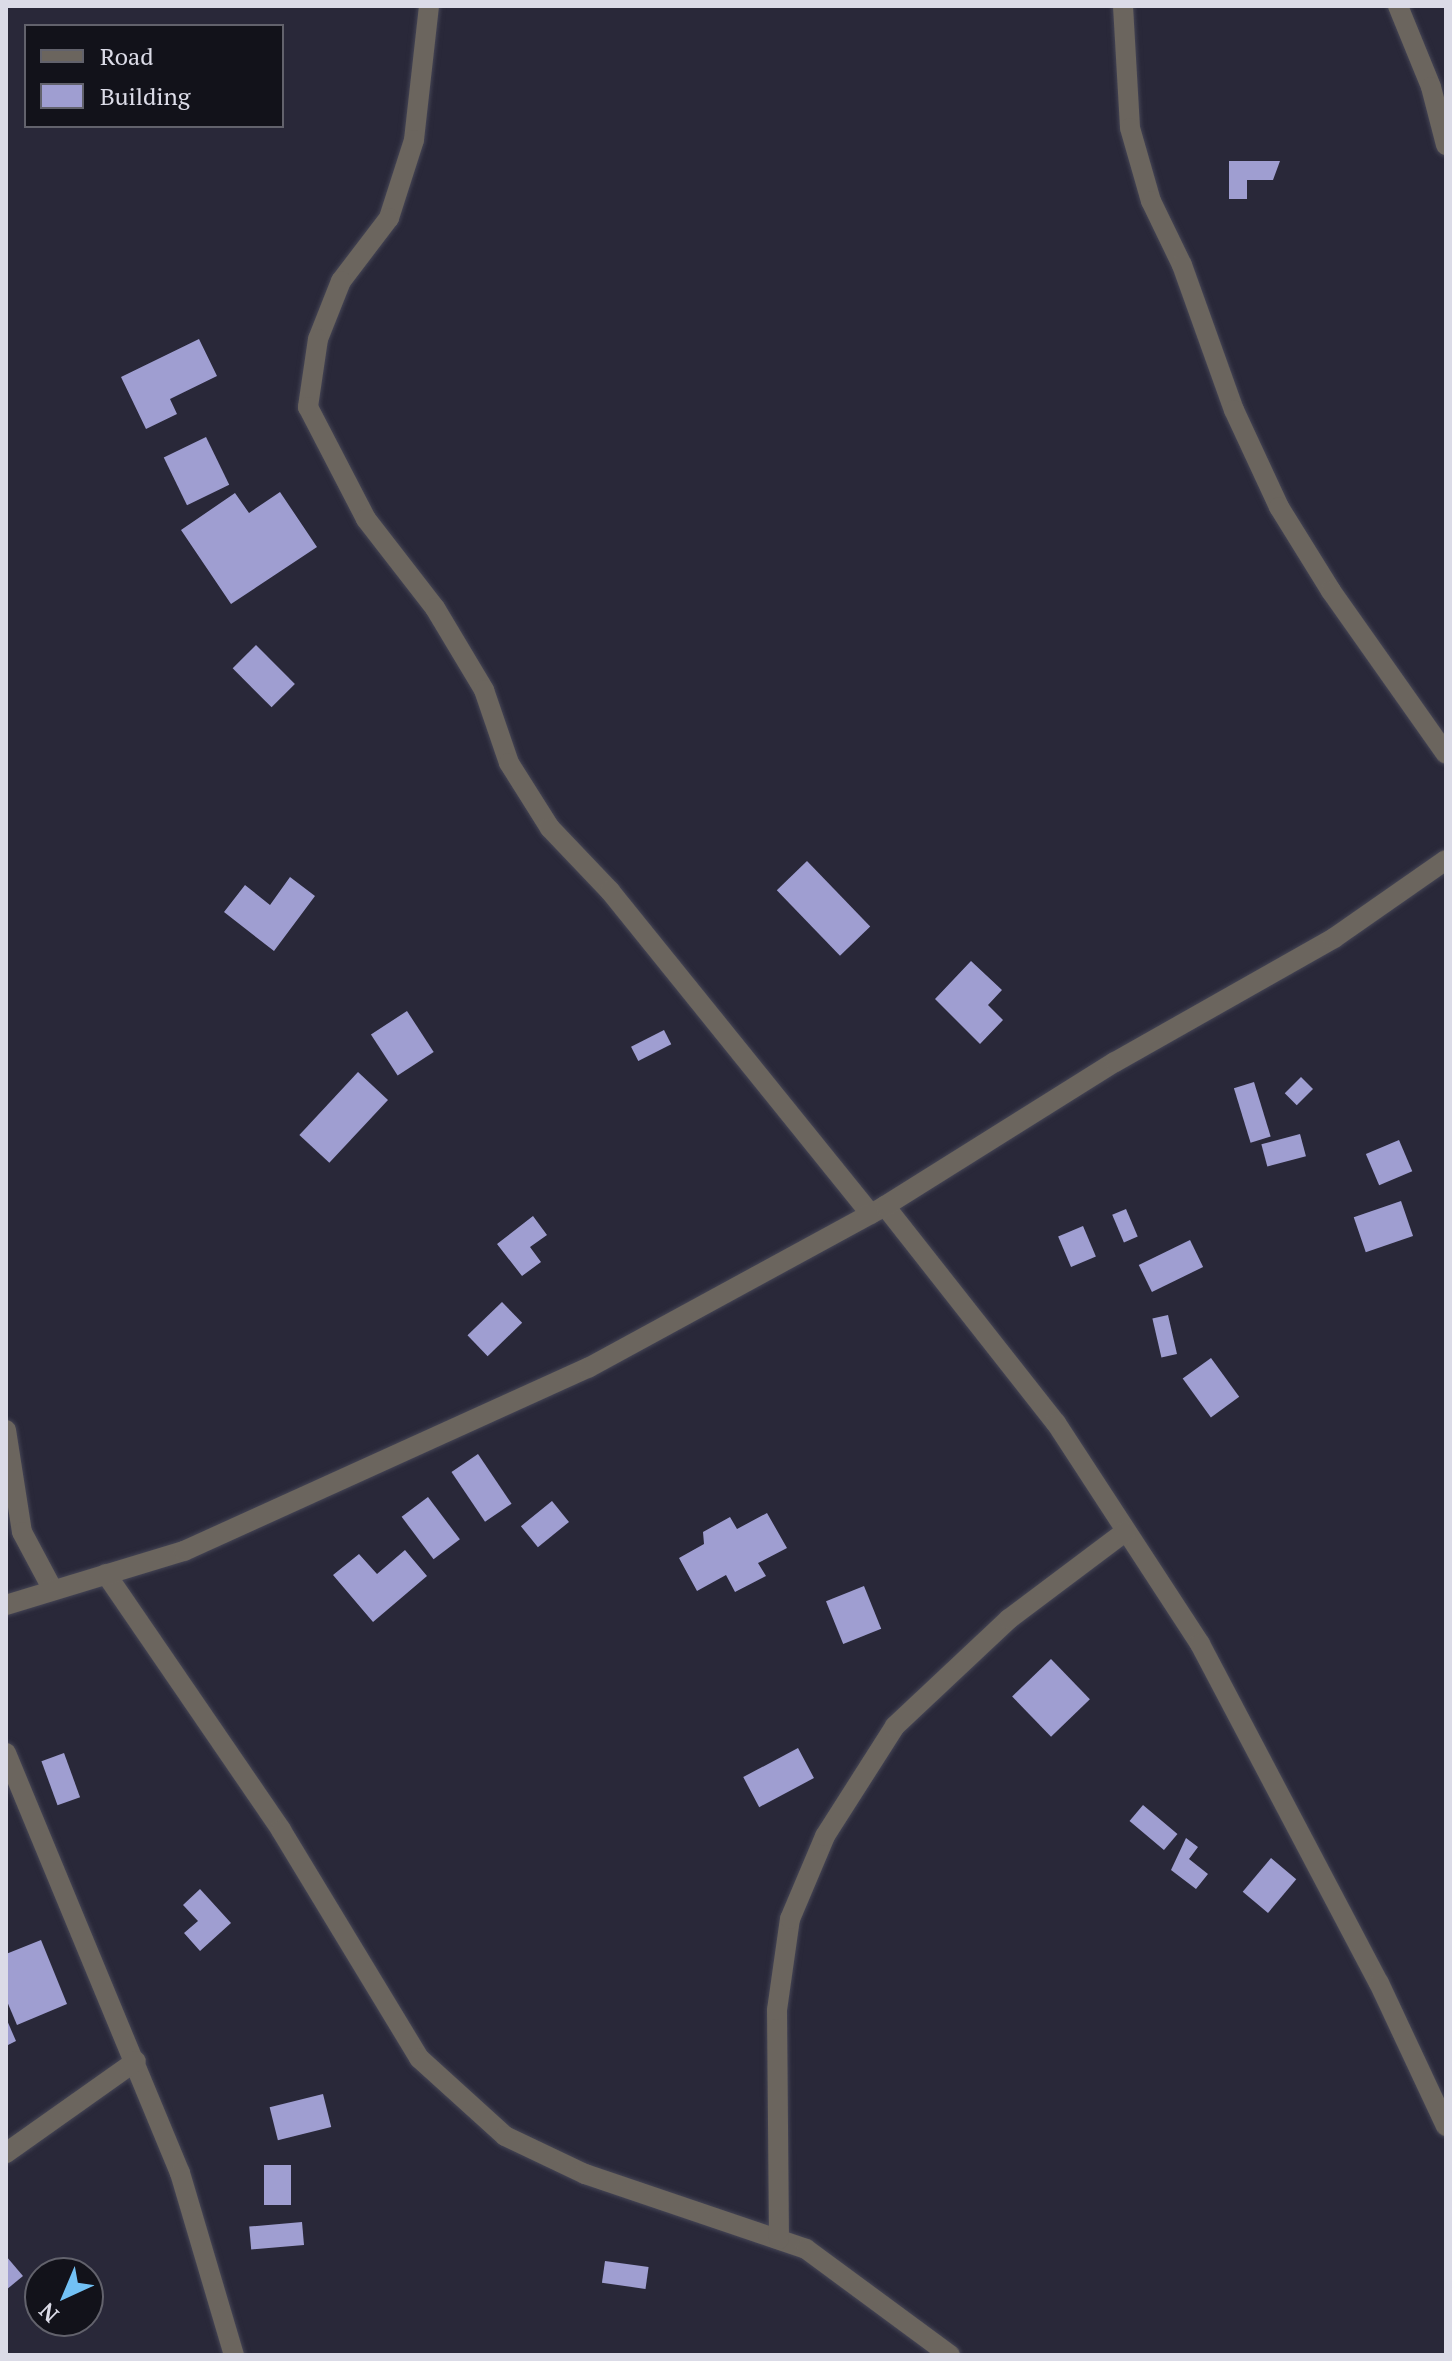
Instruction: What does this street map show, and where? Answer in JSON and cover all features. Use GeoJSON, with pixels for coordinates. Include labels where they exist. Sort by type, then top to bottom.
{"type":"FeatureCollection","features":[{"type":"Feature","properties":{"kind":"street"},"geometry":{"type":"LineString","coordinates":[[429,6],[414,140],[389,218],[341,281],[318,339],[308,407],[366,519],[435,608],[484,690],[509,763],[550,828],[610,891],[1056,1423],[1200,1644],[1379,1983],[1446,2126]]}},
{"type":"Feature","properties":{"kind":"street"},"geometry":{"type":"LineString","coordinates":[[1123,6],[1130,128],[1151,201],[1182,265],[1234,410],[1279,507],[1331,591],[1446,754]]}},
{"type":"Feature","properties":{"kind":"street"},"geometry":{"type":"LineString","coordinates":[[1398,6],[1431,87],[1446,145]]}},
{"type":"Feature","properties":{"kind":"street"},"geometry":{"type":"LineString","coordinates":[[6,1605],[184,1551],[588,1368],[878,1210],[1115,1062],[1334,938],[1446,860]]}},
{"type":"Feature","properties":{"kind":"street"},"geometry":{"type":"LineString","coordinates":[[6,1430],[22,1532],[53,1590]]}},
{"type":"Feature","properties":{"kind":"street"},"geometry":{"type":"LineString","coordinates":[[779,2239],[777,2010],[790,1919],[825,1836],[895,1726],[1009,1619],[1126,1531]]}},
{"type":"Feature","properties":{"kind":"street"},"geometry":{"type":"LineString","coordinates":[[106,1574],[281,1830],[419,2058],[505,2136],[585,2174],[806,2249],[950,2355]]}},
{"type":"Feature","properties":{"kind":"street"},"geometry":{"type":"LineString","coordinates":[[6,1753],[136,2061],[200,2232],[234,2355]]}},
{"type":"Feature","properties":{"kind":"street"},"geometry":{"type":"LineString","coordinates":[[6,2153],[136,2061]]}},
{"type":"Feature","properties":{"kind":"building"},"geometry":{"type":"Polygon","coordinates":[[[1229,161],[1280,161],[1273,180],[1247,180],[1247,199],[1229,199],[1229,161]]]}},
{"type":"Feature","properties":{"kind":"building"},"geometry":{"type":"Polygon","coordinates":[[[199,339],[217,376],[170,399],[177,414],[146,429],[121,377],[199,339]]]}},
{"type":"Feature","properties":{"kind":"building"},"geometry":{"type":"Polygon","coordinates":[[[206,437],[229,485],[187,505],[164,458],[206,437]]]}},
{"type":"Feature","properties":{"kind":"building"},"geometry":{"type":"Polygon","coordinates":[[[280,492],[317,547],[231,604],[181,530],[235,493],[249,513],[280,492]]]}},
{"type":"Feature","properties":{"kind":"building"},"geometry":{"type":"Polygon","coordinates":[[[256,645],[295,684],[272,707],[233,668],[256,645]]]}},
{"type":"Feature","properties":{"kind":"building"},"geometry":{"type":"Polygon","coordinates":[[[807,861],[870,926],[840,956],[777,890],[807,861]]]}},
{"type":"Feature","properties":{"kind":"building"},"geometry":{"type":"Polygon","coordinates":[[[290,877],[315,896],[274,951],[224,912],[245,885],[270,905],[290,877]]]}},
{"type":"Feature","properties":{"kind":"building"},"geometry":{"type":"Polygon","coordinates":[[[971,961],[1002,990],[988,1005],[1003,1020],[980,1044],[935,999],[971,961]]]}},
{"type":"Feature","properties":{"kind":"building"},"geometry":{"type":"Polygon","coordinates":[[[407,1011],[434,1052],[398,1076],[371,1034],[407,1011]]]}},
{"type":"Feature","properties":{"kind":"building"},"geometry":{"type":"Polygon","coordinates":[[[664,1030],[671,1044],[638,1061],[631,1047],[664,1030]]]}},
{"type":"Feature","properties":{"kind":"building"},"geometry":{"type":"Polygon","coordinates":[[[358,1072],[388,1100],[329,1163],[299,1135],[358,1072]]]}},
{"type":"Feature","properties":{"kind":"building"},"geometry":{"type":"Polygon","coordinates":[[[1301,1077],[1313,1089],[1297,1105],[1285,1093],[1301,1077]]]}},
{"type":"Feature","properties":{"kind":"building"},"geometry":{"type":"Polygon","coordinates":[[[1254,1082],[1271,1137],[1251,1143],[1234,1088],[1254,1082]]]}},
{"type":"Feature","properties":{"kind":"building"},"geometry":{"type":"Polygon","coordinates":[[[1300,1134],[1306,1156],[1267,1167],[1261,1144],[1300,1134]]]}},
{"type":"Feature","properties":{"kind":"building"},"geometry":{"type":"Polygon","coordinates":[[[1399,1140],[1412,1171],[1379,1185],[1366,1154],[1399,1140]]]}},
{"type":"Feature","properties":{"kind":"building"},"geometry":{"type":"Polygon","coordinates":[[[1401,1201],[1413,1236],[1366,1252],[1354,1217],[1401,1201]]]}},
{"type":"Feature","properties":{"kind":"building"},"geometry":{"type":"Polygon","coordinates":[[[1126,1209],[1138,1237],[1124,1242],[1112,1215],[1126,1209]]]}},
{"type":"Feature","properties":{"kind":"building"},"geometry":{"type":"Polygon","coordinates":[[[533,1216],[547,1235],[530,1247],[541,1262],[522,1276],[497,1244],[533,1216]]]}},
{"type":"Feature","properties":{"kind":"building"},"geometry":{"type":"Polygon","coordinates":[[[1083,1226],[1096,1256],[1071,1267],[1058,1237],[1083,1226]]]}},
{"type":"Feature","properties":{"kind":"building"},"geometry":{"type":"Polygon","coordinates":[[[1190,1240],[1203,1267],[1152,1292],[1139,1265],[1190,1240]]]}},
{"type":"Feature","properties":{"kind":"building"},"geometry":{"type":"Polygon","coordinates":[[[502,1302],[522,1323],[488,1356],[467,1335],[502,1302]]]}},
{"type":"Feature","properties":{"kind":"building"},"geometry":{"type":"Polygon","coordinates":[[[1168,1315],[1177,1354],[1161,1358],[1152,1319],[1168,1315]]]}},
{"type":"Feature","properties":{"kind":"building"},"geometry":{"type":"Polygon","coordinates":[[[1211,1358],[1239,1397],[1211,1417],[1183,1379],[1211,1358]]]}},
{"type":"Feature","properties":{"kind":"building"},"geometry":{"type":"Polygon","coordinates":[[[478,1454],[512,1504],[485,1522],[451,1472],[478,1454]]]}},
{"type":"Feature","properties":{"kind":"building"},"geometry":{"type":"Polygon","coordinates":[[[428,1497],[460,1539],[434,1559],[402,1517],[428,1497]]]}},
{"type":"Feature","properties":{"kind":"building"},"geometry":{"type":"Polygon","coordinates":[[[552,1501],[569,1522],[538,1547],[521,1526],[552,1501]]]}},
{"type":"Feature","properties":{"kind":"building"},"geometry":{"type":"Polygon","coordinates":[[[767,1513],[787,1548],[758,1563],[766,1576],[735,1592],[726,1575],[697,1591],[679,1558],[704,1544],[703,1532],[730,1517],[737,1529],[767,1513]]]}},
{"type":"Feature","properties":{"kind":"building"},"geometry":{"type":"Polygon","coordinates":[[[405,1550],[427,1576],[373,1622],[333,1575],[359,1554],[377,1574],[405,1550]]]}},
{"type":"Feature","properties":{"kind":"building"},"geometry":{"type":"Polygon","coordinates":[[[864,1586],[881,1629],[843,1644],[826,1601],[864,1586]]]}},
{"type":"Feature","properties":{"kind":"building"},"geometry":{"type":"Polygon","coordinates":[[[1051,1659],[1090,1699],[1051,1737],[1012,1697],[1051,1659]]]}},
{"type":"Feature","properties":{"kind":"building"},"geometry":{"type":"Polygon","coordinates":[[[798,1748],[814,1778],[759,1807],[743,1777],[798,1748]]]}},
{"type":"Feature","properties":{"kind":"building"},"geometry":{"type":"Polygon","coordinates":[[[64,1753],[80,1797],[58,1805],[41,1761],[64,1753]]]}},
{"type":"Feature","properties":{"kind":"building"},"geometry":{"type":"Polygon","coordinates":[[[1143,1805],[1177,1834],[1164,1850],[1130,1821],[1143,1805]]]}},
{"type":"Feature","properties":{"kind":"building"},"geometry":{"type":"Polygon","coordinates":[[[1186,1838],[1198,1847],[1189,1859],[1208,1874],[1196,1889],[1171,1870],[1186,1838]]]}},
{"type":"Feature","properties":{"kind":"building"},"geometry":{"type":"Polygon","coordinates":[[[1271,1858],[1296,1879],[1268,1913],[1243,1892],[1271,1858]]]}},
{"type":"Feature","properties":{"kind":"building"},"geometry":{"type":"Polygon","coordinates":[[[200,1889],[231,1923],[200,1951],[184,1933],[198,1921],[183,1905],[200,1889]]]}},
{"type":"Feature","properties":{"kind":"building"},"geometry":{"type":"Polygon","coordinates":[[[41,1940],[67,2004],[17,2025],[6,1999],[6,1954],[41,1940]]]}},
{"type":"Feature","properties":{"kind":"building"},"geometry":{"type":"Polygon","coordinates":[[[6,2018],[16,2041],[6,2046],[6,2018]]]}},
{"type":"Feature","properties":{"kind":"building"},"geometry":{"type":"Polygon","coordinates":[[[323,2094],[331,2127],[278,2140],[270,2107],[323,2094]]]}},
{"type":"Feature","properties":{"kind":"building"},"geometry":{"type":"Polygon","coordinates":[[[264,2165],[291,2165],[291,2205],[264,2205],[264,2165]]]}},
{"type":"Feature","properties":{"kind":"building"},"geometry":{"type":"Polygon","coordinates":[[[302,2222],[304,2245],[251,2250],[249,2227],[302,2222]]]}},
{"type":"Feature","properties":{"kind":"building"},"geometry":{"type":"Polygon","coordinates":[[[6,2256],[23,2276],[6,2290],[6,2256]]]}},
{"type":"Feature","properties":{"kind":"building"},"geometry":{"type":"Polygon","coordinates":[[[605,2261],[649,2267],[646,2289],[602,2283],[605,2261]]]}}]}
